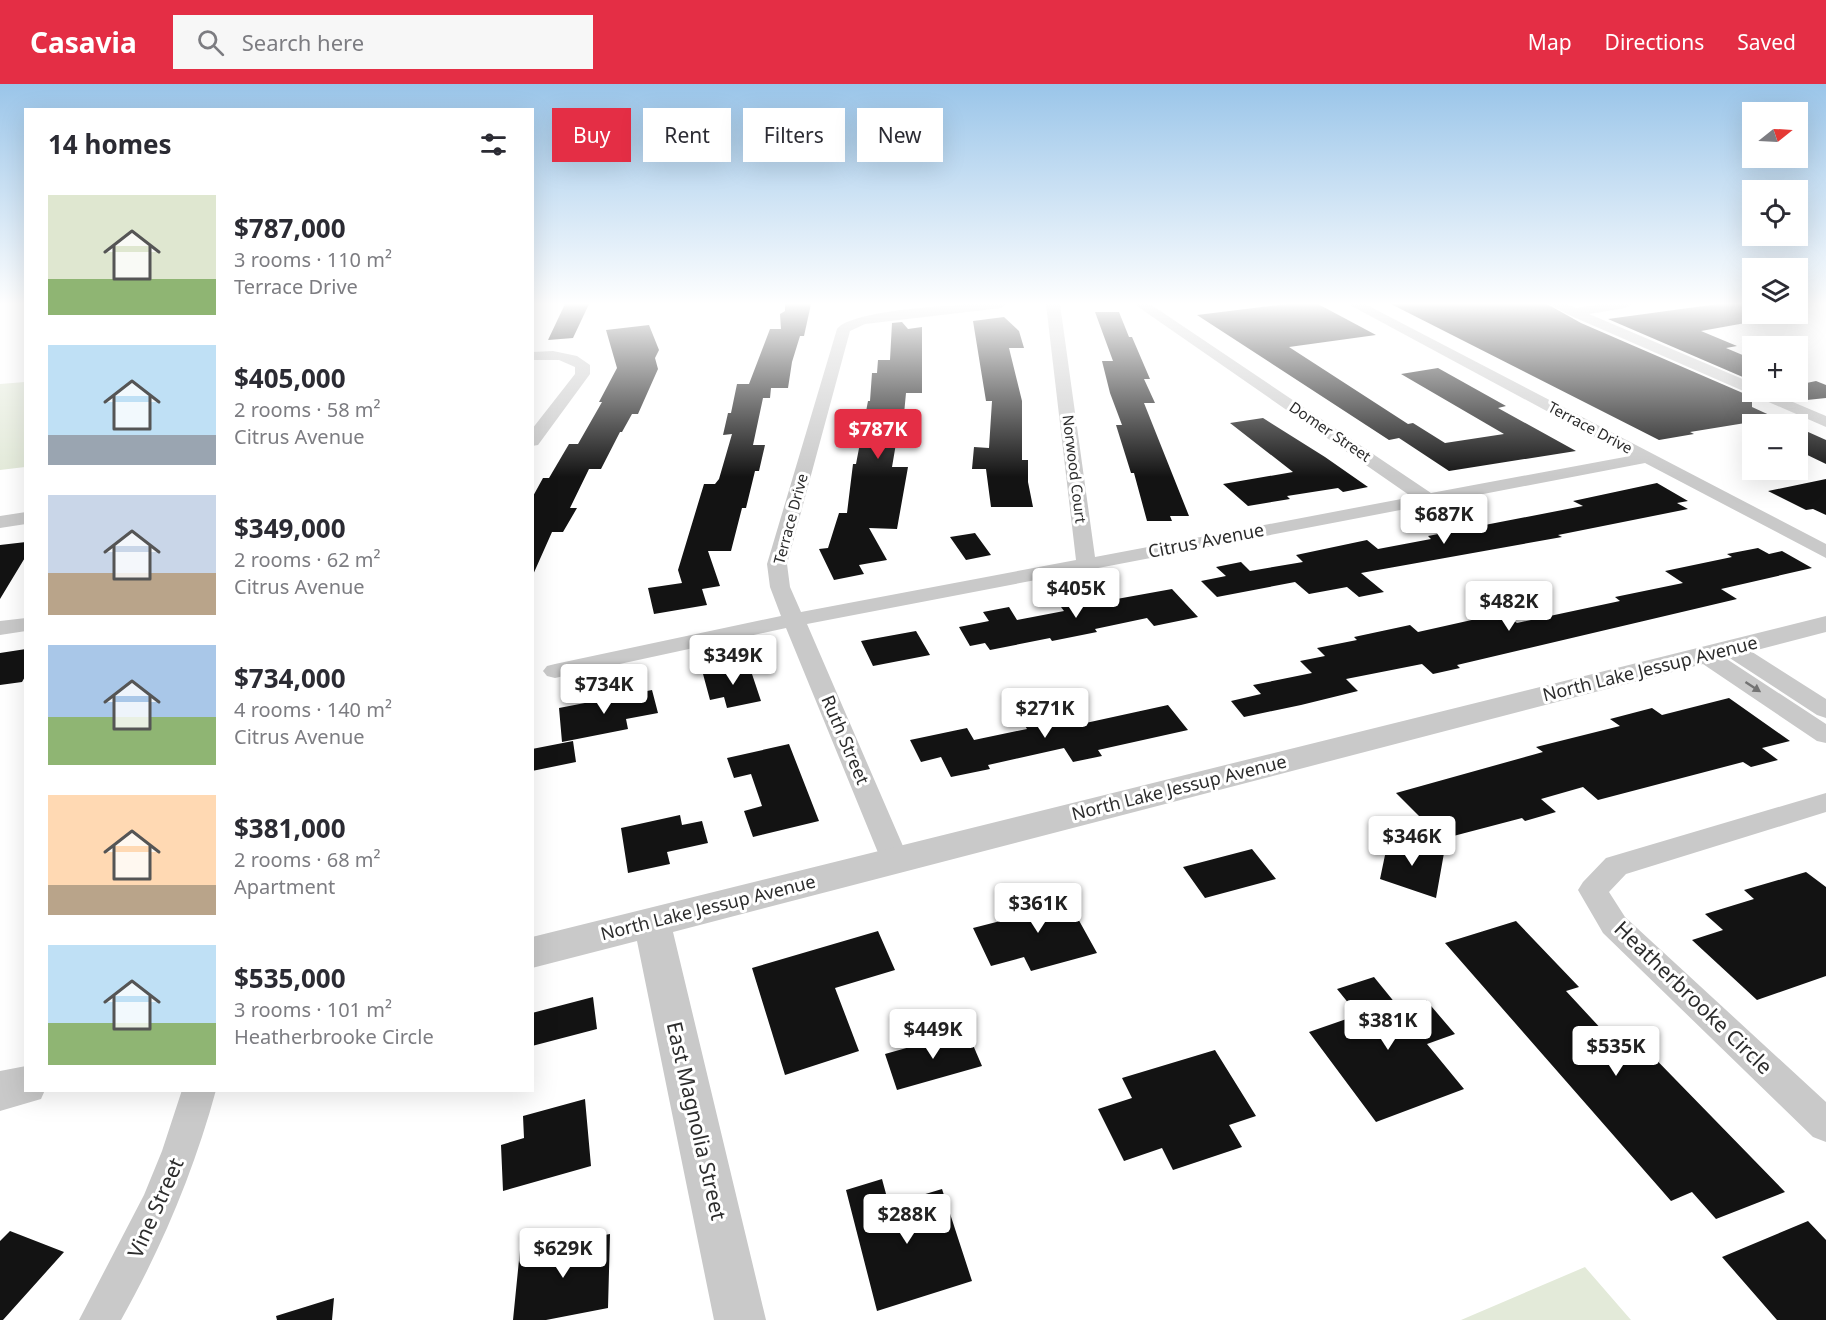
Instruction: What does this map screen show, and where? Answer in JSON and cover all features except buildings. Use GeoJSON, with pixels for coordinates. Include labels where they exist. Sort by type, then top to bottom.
{"type":"FeatureCollection","features":[{"type":"Feature","properties":{"kind":"street"},"geometry":{"type":"LineString","coordinates":[[534,438],[582,374],[583,365],[578,362]]}},
{"type":"Feature","properties":{"kind":"street","name":"Terrace Drive"},"geometry":{"type":"LineString","coordinates":[[794,620],[780,587],[777,564],[835,362]]}},
{"type":"Feature","properties":{"kind":"street","name":"Norwood Court"},"geometry":{"type":"LineString","coordinates":[[1060,362],[1086,563]]}},
{"type":"Feature","properties":{"kind":"street","name":"Domer Street"},"geometry":{"type":"LineString","coordinates":[[1226,362],[1429,500]]}},
{"type":"Feature","properties":{"kind":"street","name":"Terrace Drive"},"geometry":{"type":"LineString","coordinates":[[1464,362],[1826,552]]}},
{"type":"Feature","properties":{"kind":"street"},"geometry":{"type":"LineString","coordinates":[[1687,362],[1742,386]]}},
{"type":"Feature","properties":{"kind":"street"},"geometry":{"type":"LineString","coordinates":[[1780,402],[1826,422]]}},
{"type":"Feature","properties":{"kind":"street","name":"Citrus Avenue"},"geometry":{"type":"LineString","coordinates":[[555,671],[794,620],[1646,458]]}},
{"type":"Feature","properties":{"kind":"street"},"geometry":{"type":"LineString","coordinates":[[0,522],[24,518]]}},
{"type":"Feature","properties":{"kind":"street","name":"Ruth Street"},"geometry":{"type":"LineString","coordinates":[[794,620],[895,860]]}},
{"type":"Feature","properties":{"kind":"street"},"geometry":{"type":"LineString","coordinates":[[0,628],[24,624]]}},
{"type":"Feature","properties":{"kind":"street","name":"North Lake Jessup Avenue"},"geometry":{"type":"LineString","coordinates":[[534,952],[1826,624]]}},
{"type":"Feature","properties":{"kind":"street"},"geometry":{"type":"LineString","coordinates":[[1717,652],[1826,711]]}},
{"type":"Feature","properties":{"kind":"street"},"geometry":{"type":"LineString","coordinates":[[1717,652],[1802,719],[1826,735]]}},
{"type":"Feature","properties":{"kind":"street"},"geometry":{"type":"LineString","coordinates":[[1802,719],[1826,711]]}},
{"type":"Feature","properties":{"kind":"street","name":"Heatherbrooke Circle"},"geometry":{"type":"LineString","coordinates":[[1826,802],[1616,866],[1593,890],[1614,925],[1826,1125]]}},
{"type":"Feature","properties":{"kind":"street","name":"East Magnolia Street"},"geometry":{"type":"LineString","coordinates":[[651,922],[740,1320]]}},
{"type":"Feature","properties":{"kind":"street"},"geometry":{"type":"LineString","coordinates":[[0,1091],[24,1085]]}},
{"type":"Feature","properties":{"kind":"street","name":"Vine Street"},"geometry":{"type":"LineString","coordinates":[[99,1320],[138,1252],[166,1191],[199,1092]]}},
{"type":"Feature","properties":{"kind":"green space"},"geometry":{"type":"Polygon","coordinates":[[[24,382],[24,467],[0,470],[0,384],[24,382]]]}},
{"type":"Feature","properties":{"kind":"green space"},"geometry":{"type":"Polygon","coordinates":[[[1585,1267],[1631,1320],[1461,1320],[1585,1267]]]}}]}
